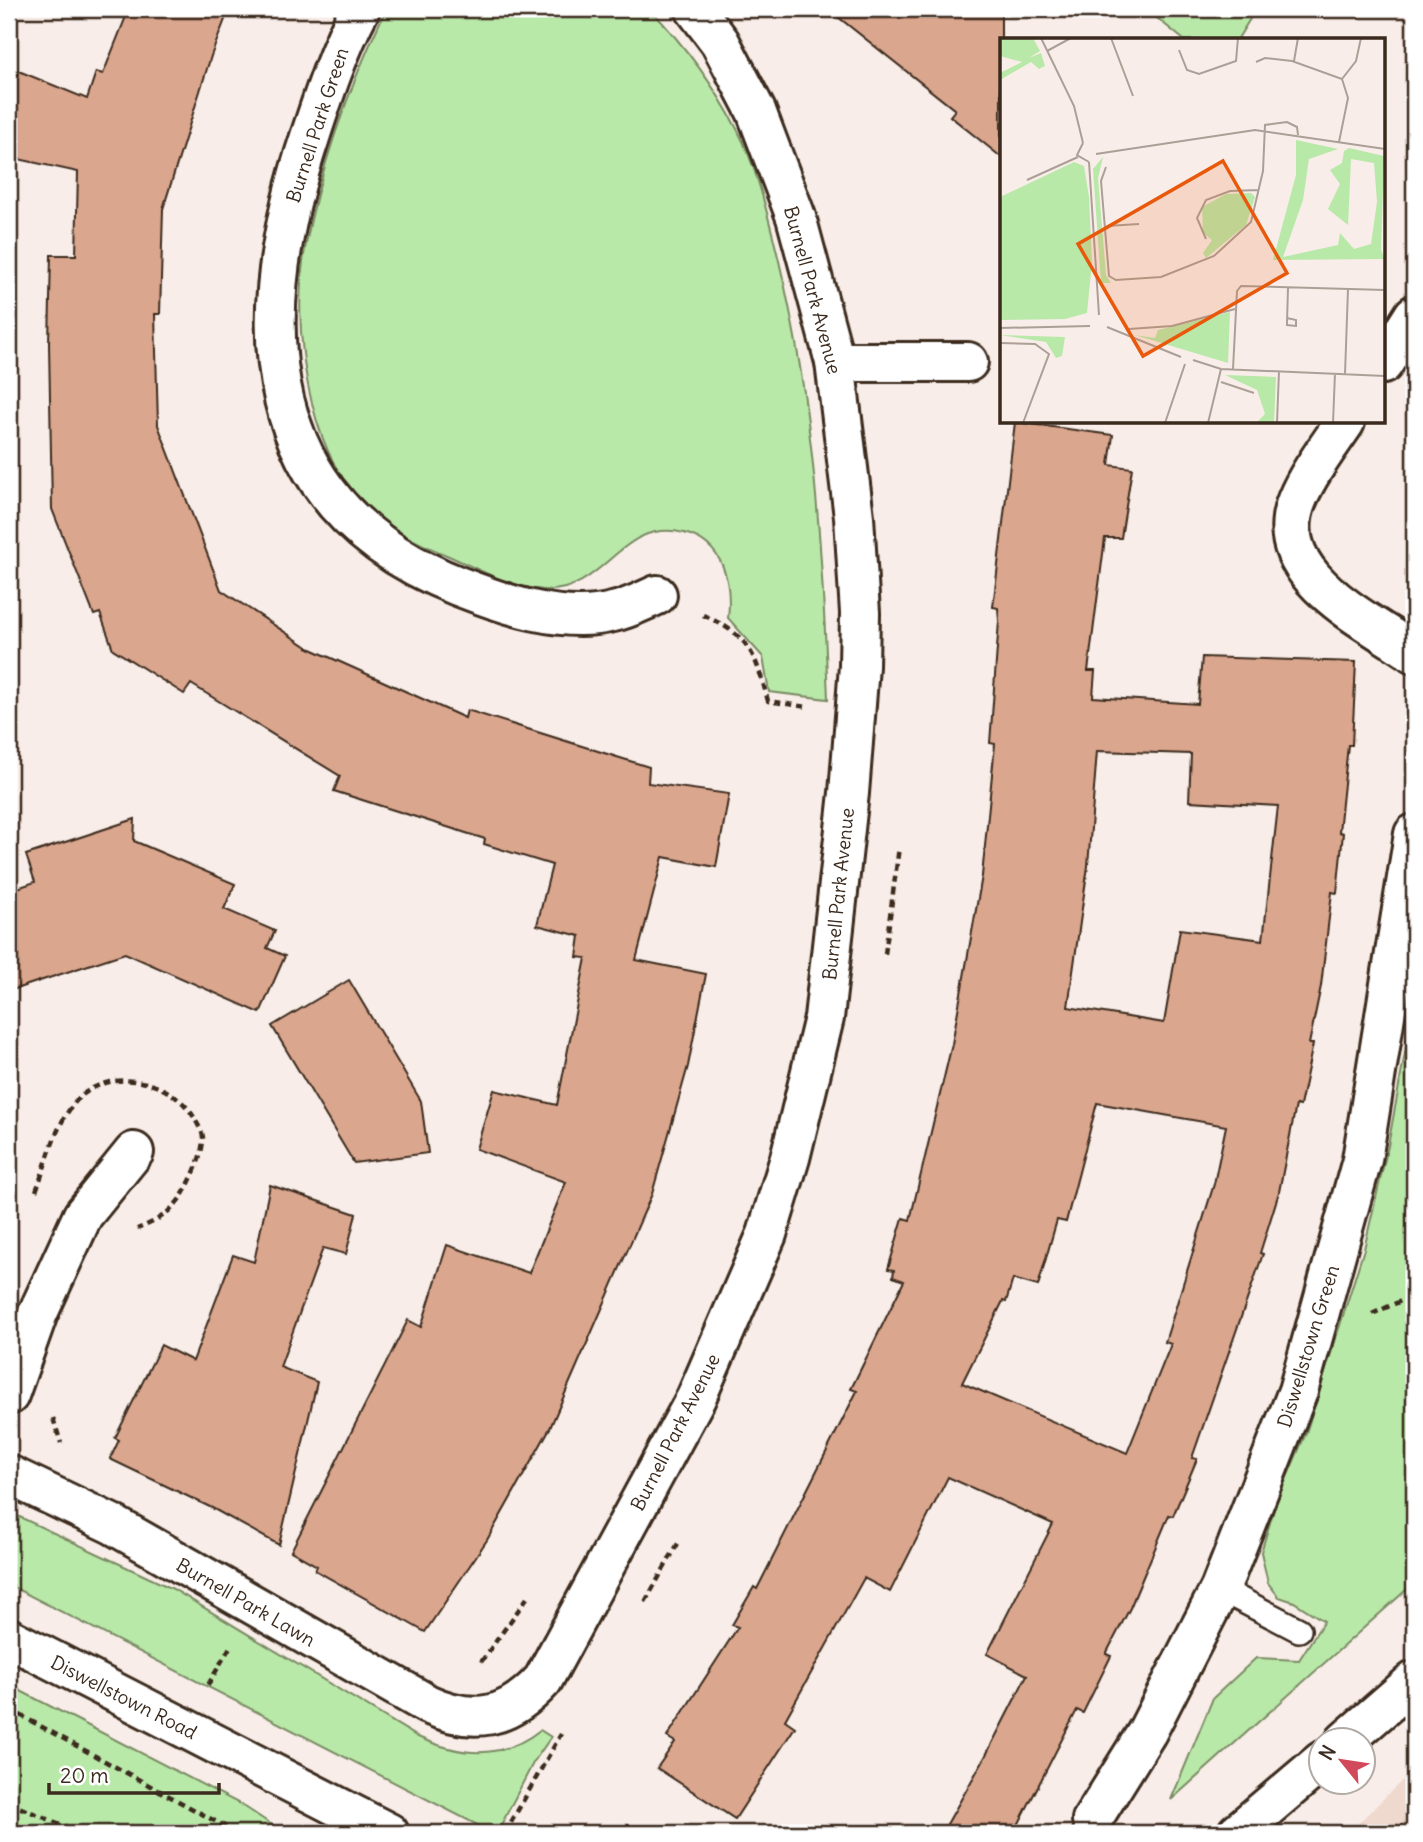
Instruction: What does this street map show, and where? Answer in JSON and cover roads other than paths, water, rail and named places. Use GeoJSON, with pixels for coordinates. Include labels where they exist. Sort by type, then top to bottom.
{"type":"FeatureCollection","features":[{"type":"Feature","properties":{"kind":"street","name":"Burnell Park Green"},"geometry":{"type":"LineString","coordinates":[[360,9],[322,99],[300,166],[284,234],[276,292],[278,377],[297,440],[310,470],[342,510],[377,544],[430,575],[474,592],[519,606],[589,616],[614,612],[657,595]]}},
{"type":"Feature","properties":{"kind":"street","name":"Burnell Park Avenue"},"geometry":{"type":"LineString","coordinates":[[486,1715],[523,1700],[543,1680],[701,1387],[767,1234],[790,1158],[825,1008],[837,916],[859,666],[860,613],[854,517],[835,362],[796,217],[756,111],[725,51],[695,9]]}},
{"type":"Feature","properties":{"kind":"street"},"geometry":{"type":"LineString","coordinates":[[1384,363],[1414,315]]}},
{"type":"Feature","properties":{"kind":"street"},"geometry":{"type":"LineString","coordinates":[[835,362],[968,362]]}},
{"type":"Feature","properties":{"kind":"street"},"geometry":{"type":"LineString","coordinates":[[1344,424],[1297,499],[1292,518],[1296,555],[1304,571],[1318,586],[1414,653]]}},
{"type":"Feature","properties":{"kind":"street","name":"Diswellstown Green"},"geometry":{"type":"LineString","coordinates":[[1092,1821],[1147,1732],[1220,1589],[1298,1391],[1362,1160],[1414,834]]}},
{"type":"Feature","properties":{"kind":"street"},"geometry":{"type":"LineString","coordinates":[[9,1395],[41,1306],[83,1215],[134,1152]]}},
{"type":"Feature","properties":{"kind":"street","name":"Burnell Park Lawn"},"geometry":{"type":"LineString","coordinates":[[9,1475],[112,1524],[253,1607],[427,1704],[452,1715],[486,1715]]}},
{"type":"Feature","properties":{"kind":"street","name":"Diswellstown Road"},"geometry":{"type":"LineString","coordinates":[[9,1638],[389,1833]]}},
{"type":"Feature","properties":{"kind":"street"},"geometry":{"type":"LineString","coordinates":[[1361,1727],[1414,1681]]}},
{"type":"Feature","properties":{"kind":"street"},"geometry":{"type":"LineString","coordinates":[[1237,1833],[1308,1772]]}},
{"type":"Feature","properties":{"kind":"lane"},"geometry":{"type":"LineString","coordinates":[[1220,1589],[1299,1630]]}}]}
